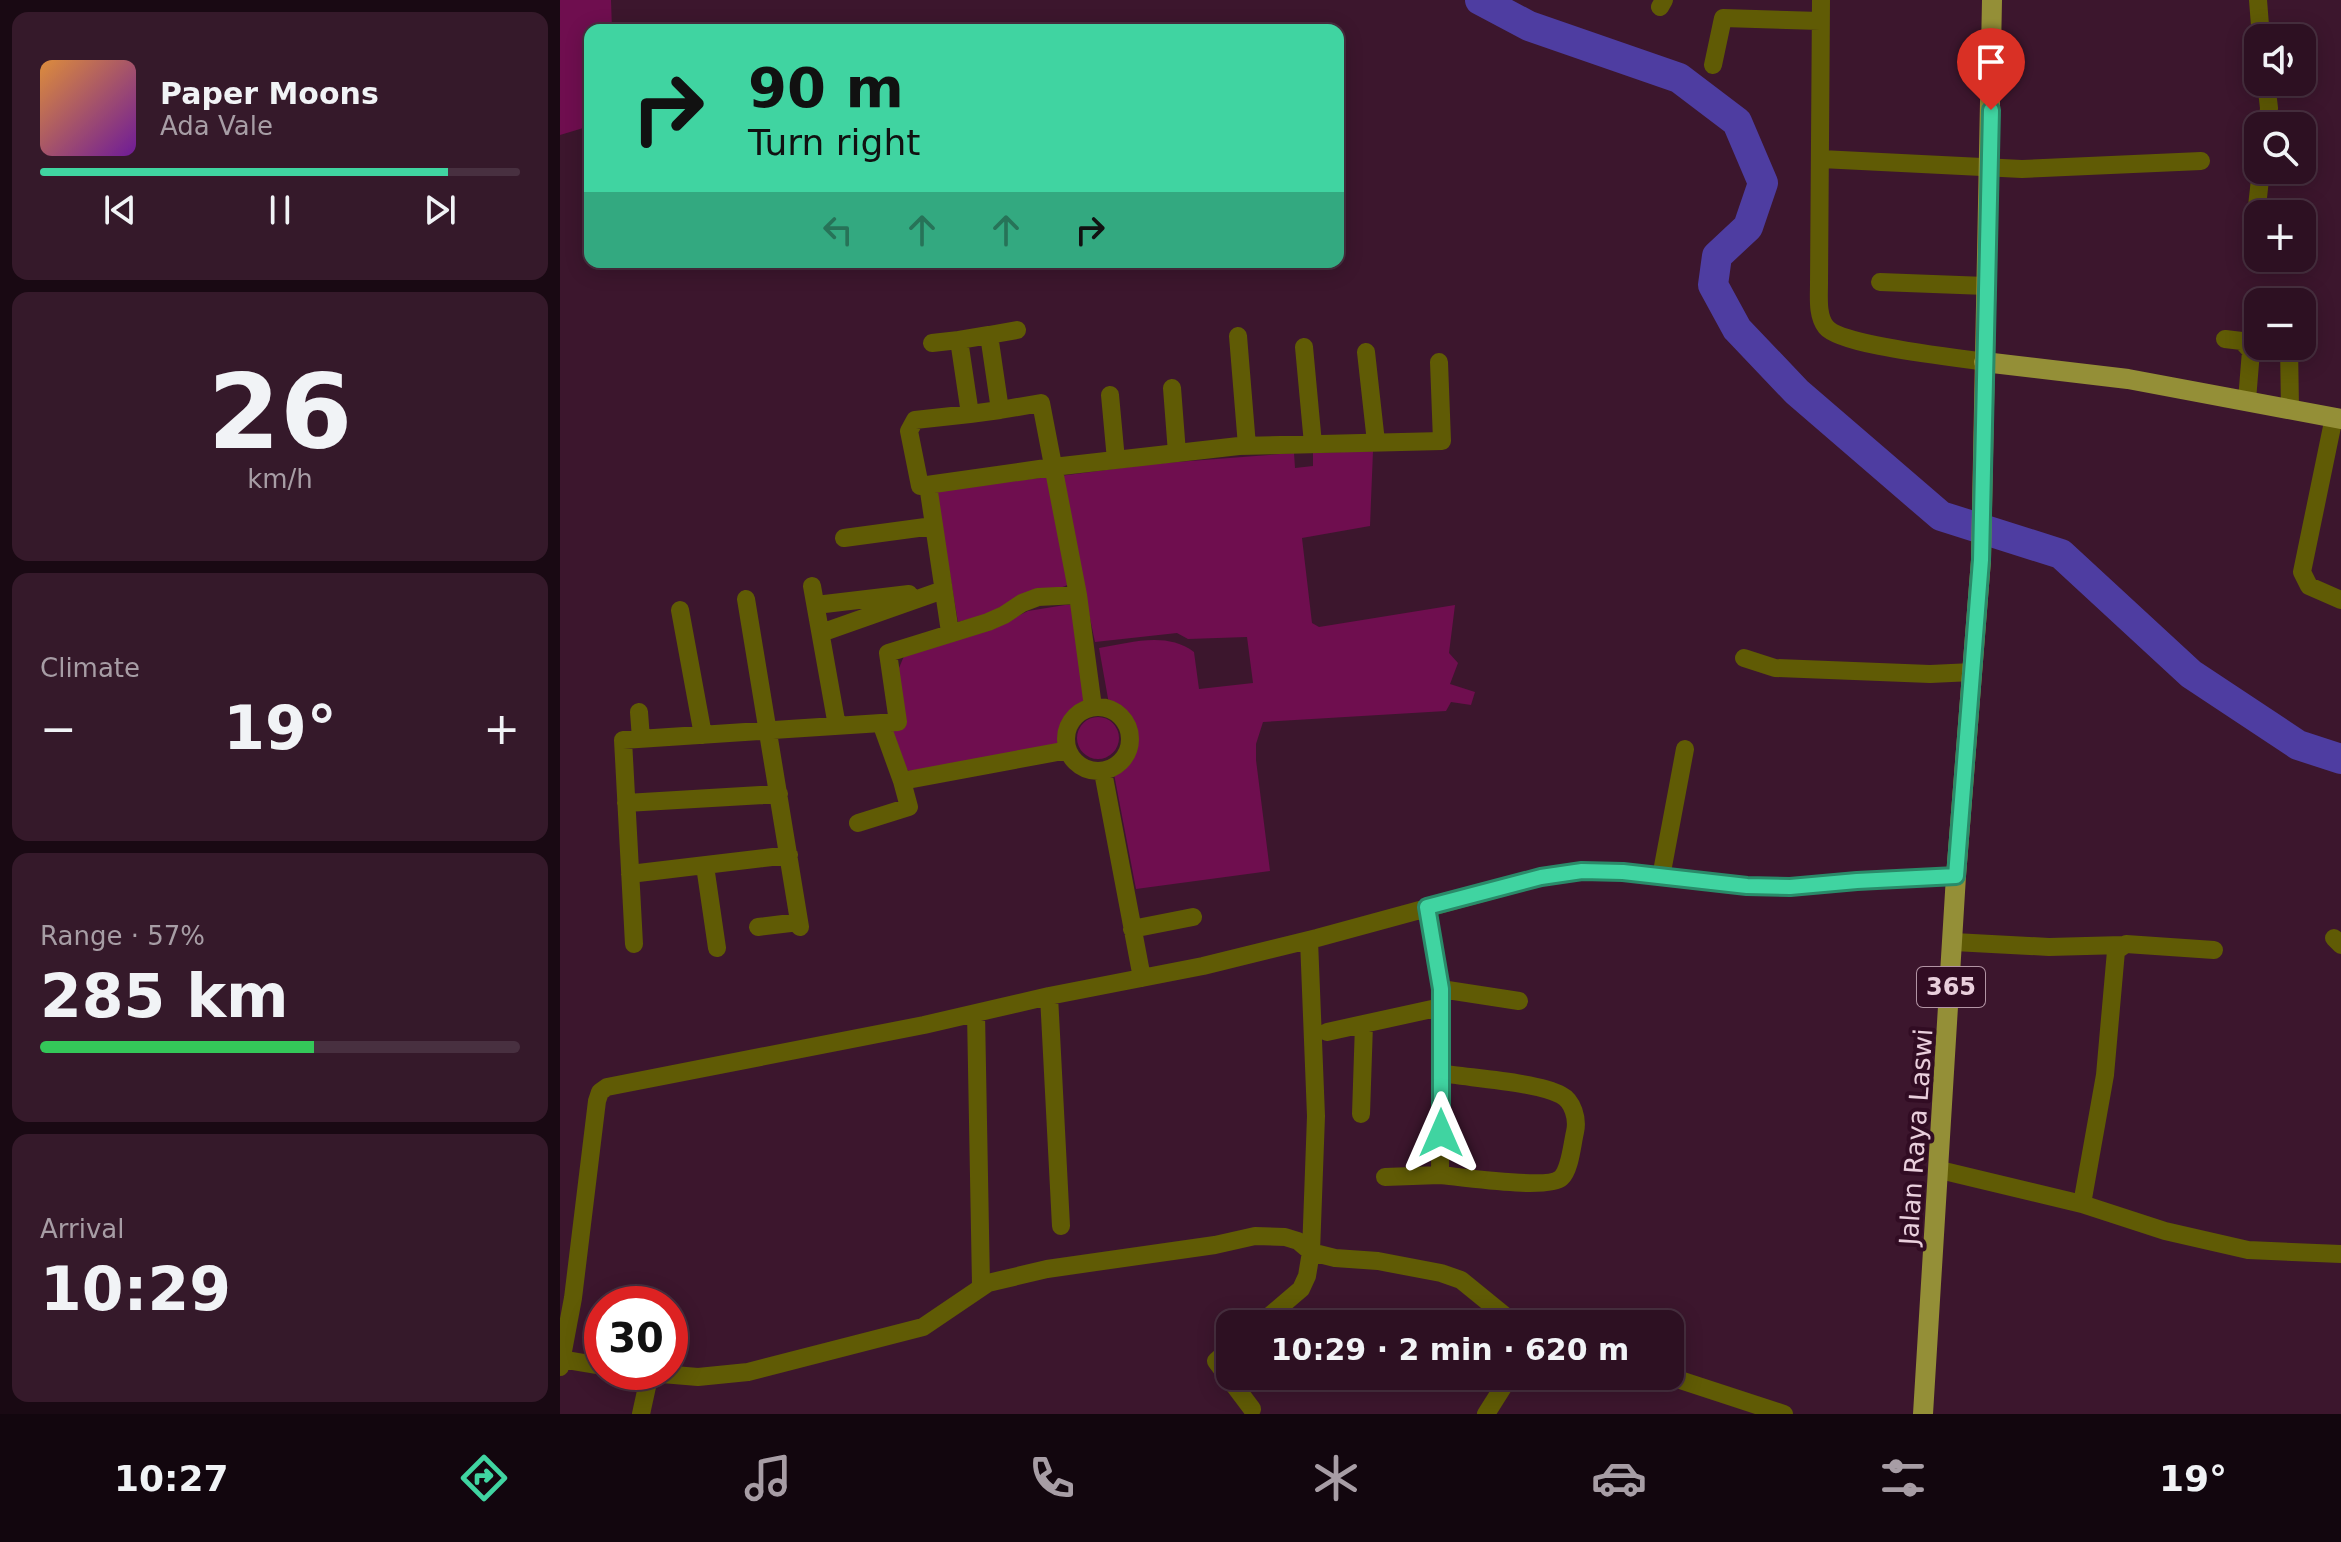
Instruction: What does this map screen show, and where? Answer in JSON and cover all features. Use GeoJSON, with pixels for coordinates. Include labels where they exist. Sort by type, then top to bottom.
{"type":"FeatureCollection","features":[{"type":"Feature","properties":{"kind":"main road","name":"Jalan Raya Laswi"},"geometry":{"type":"LineString","coordinates":[[1923,1414],[1956,876],[1981,560],[1992,0]]}},
{"type":"Feature","properties":{"kind":"main road"},"geometry":{"type":"LineString","coordinates":[[1984,362],[2128,379],[2338,418]]}},
{"type":"Feature","properties":{"kind":"street"},"geometry":{"type":"LineString","coordinates":[[1821,0],[1822,322],[1828,330],[1890,347],[1984,362]]}},
{"type":"Feature","properties":{"kind":"street"},"geometry":{"type":"LineString","coordinates":[[2258,0],[2260,24]]}},
{"type":"Feature","properties":{"kind":"street"},"geometry":{"type":"LineString","coordinates":[[1713,65],[1723,18],[1820,21]]}},
{"type":"Feature","properties":{"kind":"street"},"geometry":{"type":"LineString","coordinates":[[1821,159],[1990,165],[2022,169],[2201,161]]}},
{"type":"Feature","properties":{"kind":"street"},"geometry":{"type":"LineString","coordinates":[[1880,282],[1986,286]]}},
{"type":"Feature","properties":{"kind":"street"},"geometry":{"type":"LineString","coordinates":[[932,343],[1017,330]]}},
{"type":"Feature","properties":{"kind":"street"},"geometry":{"type":"LineString","coordinates":[[989,335],[1000,410]]}},
{"type":"Feature","properties":{"kind":"street"},"geometry":{"type":"LineString","coordinates":[[1238,336],[1247,446]]}},
{"type":"Feature","properties":{"kind":"street"},"geometry":{"type":"LineString","coordinates":[[2225,339],[2242,341],[2251,351],[2247,400]]}},
{"type":"Feature","properties":{"kind":"street"},"geometry":{"type":"LineString","coordinates":[[959,340],[970,414]]}},
{"type":"Feature","properties":{"kind":"street"},"geometry":{"type":"LineString","coordinates":[[1304,347],[1313,444]]}},
{"type":"Feature","properties":{"kind":"street"},"geometry":{"type":"LineString","coordinates":[[1366,352],[1376,442]]}},
{"type":"Feature","properties":{"kind":"street"},"geometry":{"type":"LineString","coordinates":[[2289,360],[2290,408]]}},
{"type":"Feature","properties":{"kind":"street"},"geometry":{"type":"LineString","coordinates":[[1093,707],[1078,595],[1053,467],[1041,403],[915,420],[909,431],[920,486],[1053,467],[1247,446],[1442,441],[1439,362]]}},
{"type":"Feature","properties":{"kind":"street"},"geometry":{"type":"LineString","coordinates":[[1172,388],[1177,453]]}},
{"type":"Feature","properties":{"kind":"street"},"geometry":{"type":"LineString","coordinates":[[1110,395],[1116,460]]}},
{"type":"Feature","properties":{"kind":"street"},"geometry":{"type":"LineString","coordinates":[[2338,418],[2302,572],[2309,586],[2341,600]]}},
{"type":"Feature","properties":{"kind":"street"},"geometry":{"type":"LineString","coordinates":[[928,485],[950,632]]}},
{"type":"Feature","properties":{"kind":"street"},"geometry":{"type":"LineString","coordinates":[[844,538],[933,526]]}},
{"type":"Feature","properties":{"kind":"street"},"geometry":{"type":"LineString","coordinates":[[812,586],[837,726]]}},
{"type":"Feature","properties":{"kind":"street"},"geometry":{"type":"LineString","coordinates":[[816,605],[943,590]]}},
{"type":"Feature","properties":{"kind":"street"},"geometry":{"type":"LineString","coordinates":[[821,633],[943,590]]}},
{"type":"Feature","properties":{"kind":"street"},"geometry":{"type":"LineString","coordinates":[[634,944],[623,740],[898,722],[888,653],[996,619],[1038,597],[1078,595]]}},
{"type":"Feature","properties":{"kind":"street"},"geometry":{"type":"LineString","coordinates":[[746,599],[800,924],[758,927]]}},
{"type":"Feature","properties":{"kind":"street"},"geometry":{"type":"LineString","coordinates":[[680,610],[703,735]]}},
{"type":"Feature","properties":{"kind":"street"},"geometry":{"type":"LineString","coordinates":[[1744,658],[1775,668],[1930,674],[1973,672]]}},
{"type":"Feature","properties":{"kind":"street"},"geometry":{"type":"LineString","coordinates":[[1093,707],[1117,713],[1126,723],[1130,735],[1130,747],[1124,759],[1103,772],[1082,767],[1068,750],[1066,736],[1070,723],[1080,712],[1093,707]]}},
{"type":"Feature","properties":{"kind":"street"},"geometry":{"type":"LineString","coordinates":[[639,712],[641,739]]}},
{"type":"Feature","properties":{"kind":"street"},"geometry":{"type":"LineString","coordinates":[[858,823],[909,807],[881,723]]}},
{"type":"Feature","properties":{"kind":"street"},"geometry":{"type":"LineString","coordinates":[[1661,877],[1685,749]]}},
{"type":"Feature","properties":{"kind":"street"},"geometry":{"type":"LineString","coordinates":[[902,781],[1068,750]]}},
{"type":"Feature","properties":{"kind":"street"},"geometry":{"type":"LineString","coordinates":[[1103,772],[1142,978]]}},
{"type":"Feature","properties":{"kind":"street"},"geometry":{"type":"LineString","coordinates":[[626,803],[779,794]]}},
{"type":"Feature","properties":{"kind":"street"},"geometry":{"type":"LineString","coordinates":[[630,874],[789,855]]}},
{"type":"Feature","properties":{"kind":"street"},"geometry":{"type":"LineString","coordinates":[[705,866],[717,948]]}},
{"type":"Feature","properties":{"kind":"street"},"geometry":{"type":"LineString","coordinates":[[584,1365],[561,1363],[573,1298],[569,1245],[597,1101],[600,1092],[607,1087],[1142,978],[1309,940],[1541,877],[1582,871],[1623,872],[1747,886],[1790,887],[1956,876]]}},
{"type":"Feature","properties":{"kind":"street"},"geometry":{"type":"LineString","coordinates":[[1427,907],[1441,998],[1440,1175]]}},
{"type":"Feature","properties":{"kind":"street"},"geometry":{"type":"LineString","coordinates":[[1132,929],[1193,917]]}},
{"type":"Feature","properties":{"kind":"street"},"geometry":{"type":"LineString","coordinates":[[1276,1310],[1301,1289],[1307,1276],[1311,1252],[1316,1105],[1309,940]]}},
{"type":"Feature","properties":{"kind":"street"},"geometry":{"type":"LineString","coordinates":[[1954,942],[2214,950]]}},
{"type":"Feature","properties":{"kind":"street"},"geometry":{"type":"LineString","coordinates":[[2082,1204],[2105,1075],[2115,955],[2123,945]]}},
{"type":"Feature","properties":{"kind":"street"},"geometry":{"type":"LineString","coordinates":[[1049,996],[1061,1226]]}},
{"type":"Feature","properties":{"kind":"street"},"geometry":{"type":"LineString","coordinates":[[1327,1032],[1364,1024],[1441,998],[1519,1001]]}},
{"type":"Feature","properties":{"kind":"street"},"geometry":{"type":"LineString","coordinates":[[976,1013],[981,1285]]}},
{"type":"Feature","properties":{"kind":"street"},"geometry":{"type":"LineString","coordinates":[[1361,1114],[1364,1024]]}},
{"type":"Feature","properties":{"kind":"street"},"geometry":{"type":"LineString","coordinates":[[1385,1177],[1440,1175],[1534,1184],[1558,1181],[1564,1175],[1577,1124],[1573,1109],[1564,1096],[1440,1073]]}},
{"type":"Feature","properties":{"kind":"street"},"geometry":{"type":"LineString","coordinates":[[1940,1170],[2082,1204],[2165,1231],[2248,1250],[2341,1254]]}},
{"type":"Feature","properties":{"kind":"street"},"geometry":{"type":"LineString","coordinates":[[688,1376],[748,1372],[923,1327],[981,1285],[1047,1269],[1215,1245],[1255,1236],[1285,1237],[1298,1241],[1311,1252],[1335,1258],[1378,1261],[1441,1273],[1461,1280],[1498,1310]]}},
{"type":"Feature","properties":{"kind":"street"},"geometry":{"type":"LineString","coordinates":[[1684,1381],[1784,1414]]}},
{"type":"Feature","properties":{"kind":"street"},"geometry":{"type":"LineString","coordinates":[[641,1414],[644,1390]]}},
{"type":"Feature","properties":{"kind":"street"},"geometry":{"type":"LineString","coordinates":[[1236,1390],[1252,1412]]}},
{"type":"Feature","properties":{"kind":"street"},"geometry":{"type":"LineString","coordinates":[[1486,1414],[1501,1390]]}},
{"type":"Feature","properties":{"kind":"shaded area"},"geometry":{"type":"Polygon","coordinates":[[[560,0],[611,0],[612,24],[584,24],[584,128],[560,135],[560,0]]]}},
{"type":"Feature","properties":{"kind":"shaded area"},"geometry":{"type":"Polygon","coordinates":[[[1373,451],[1370,526],[1302,538],[1312,623],[1319,627],[1455,605],[1449,653],[1458,663],[1450,684],[1475,692],[1471,705],[1451,702],[1446,711],[1263,722],[1256,744],[1256,760],[1270,871],[1136,889],[1114,770],[1132,756],[1138,732],[1121,707],[1109,704],[1099,648],[1148,640],[1183,646],[1194,652],[1199,689],[1253,683],[1247,637],[1188,639],[1177,633],[1095,642],[1060,476],[1151,464],[1294,453],[1295,468],[1313,466],[1313,453],[1373,451]]]}},
{"type":"Feature","properties":{"kind":"shaded area"},"geometry":{"type":"Polygon","coordinates":[[[1048,477],[1070,584],[1008,609],[958,622],[936,492],[1048,477]]]}},
{"type":"Feature","properties":{"kind":"shaded area"},"geometry":{"type":"Polygon","coordinates":[[[1071,605],[1085,700],[1073,708],[1066,719],[1058,746],[909,771],[900,765],[892,733],[899,668],[904,656],[992,629],[1028,611],[1071,605]]]}},
{"type":"Feature","properties":{"kind":"shaded area"},"geometry":{"type":"Polygon","coordinates":[[[1098,717],[1113,723],[1119,738],[1113,753],[1098,759],[1083,753],[1077,738],[1083,723],[1098,717]]]}},
{"type":"Feature","properties":{"kind":"waterway"},"geometry":{"type":"LineString","coordinates":[[1480,0],[1529,26],[1679,78],[1737,122],[1763,183],[1748,227],[1717,256],[1713,285],[1737,329],[1797,392],[1941,516],[2061,554],[2191,674],[2298,745],[2341,759]]}},
{"type":"Feature","properties":{"kind":"route"},"geometry":{"type":"LineString","coordinates":[[1441,1133],[1441,989],[1427,907],[1541,877],[1582,871],[1790,887],[1956,876],[1981,560],[1991,110]]}}]}
